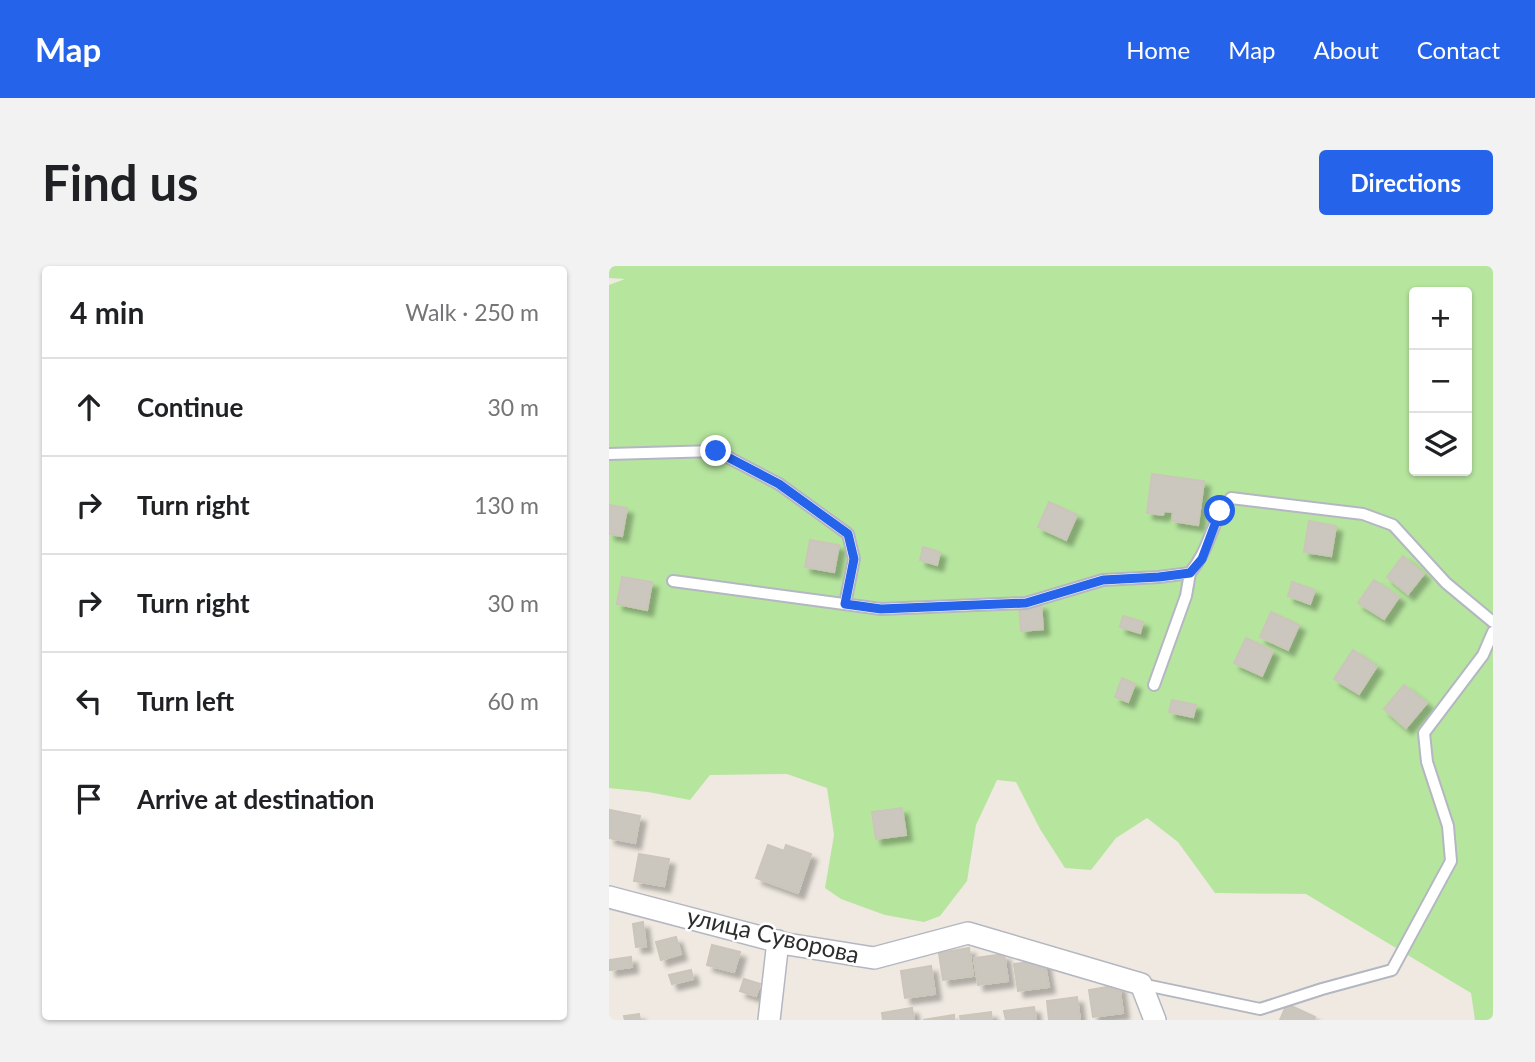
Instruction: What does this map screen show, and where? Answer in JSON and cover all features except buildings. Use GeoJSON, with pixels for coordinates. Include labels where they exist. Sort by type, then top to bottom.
{"type":"FeatureCollection","features":[{"type":"Feature","properties":{"kind":"street","name":"улица Суворова"},"geometry":{"type":"LineString","coordinates":[[609,897],[778,941],[874,958],[968,933],[1141,984]]}},
{"type":"Feature","properties":{"kind":"street"},"geometry":{"type":"LineString","coordinates":[[769,1020],[778,941]]}},
{"type":"Feature","properties":{"kind":"street"},"geometry":{"type":"LineString","coordinates":[[1141,984],[1155,1020]]}},
{"type":"Feature","properties":{"kind":"lane"},"geometry":{"type":"LineString","coordinates":[[609,454],[716,451],[779,484],[848,534],[854,559],[845,604]]}},
{"type":"Feature","properties":{"kind":"lane"},"geometry":{"type":"LineString","coordinates":[[1154,685],[1186,596],[1190,573],[1202,559],[1220,511],[1231,498],[1363,514],[1393,525],[1446,583],[1493,622]]}},
{"type":"Feature","properties":{"kind":"lane"},"geometry":{"type":"LineString","coordinates":[[673,581],[881,609],[1026,603],[1103,580],[1190,573]]}},
{"type":"Feature","properties":{"kind":"lane"},"geometry":{"type":"LineString","coordinates":[[1141,984],[1261,1009],[1392,970],[1451,861],[1448,826],[1427,762],[1425,733],[1483,656],[1493,632]]}},
{"type":"Feature","properties":{"kind":"green space"},"geometry":{"type":"Polygon","coordinates":[[[609,266],[1493,266],[1493,1020],[1475,1020],[1471,993],[1306,894],[1215,893],[1178,842],[1147,818],[1116,838],[1091,870],[1065,868],[1040,829],[1016,782],[997,780],[976,825],[967,881],[940,916],[924,922],[885,915],[841,899],[825,888],[834,835],[827,788],[787,774],[710,775],[690,800],[609,788],[609,285],[625,279],[609,278],[609,266]]]}},
{"type":"Feature","properties":{"kind":"route"},"geometry":{"type":"LineString","coordinates":[[716,451],[779,484],[848,534],[854,559],[845,604],[881,609],[1026,603],[1103,580],[1190,573],[1202,559],[1220,511]]}}]}
